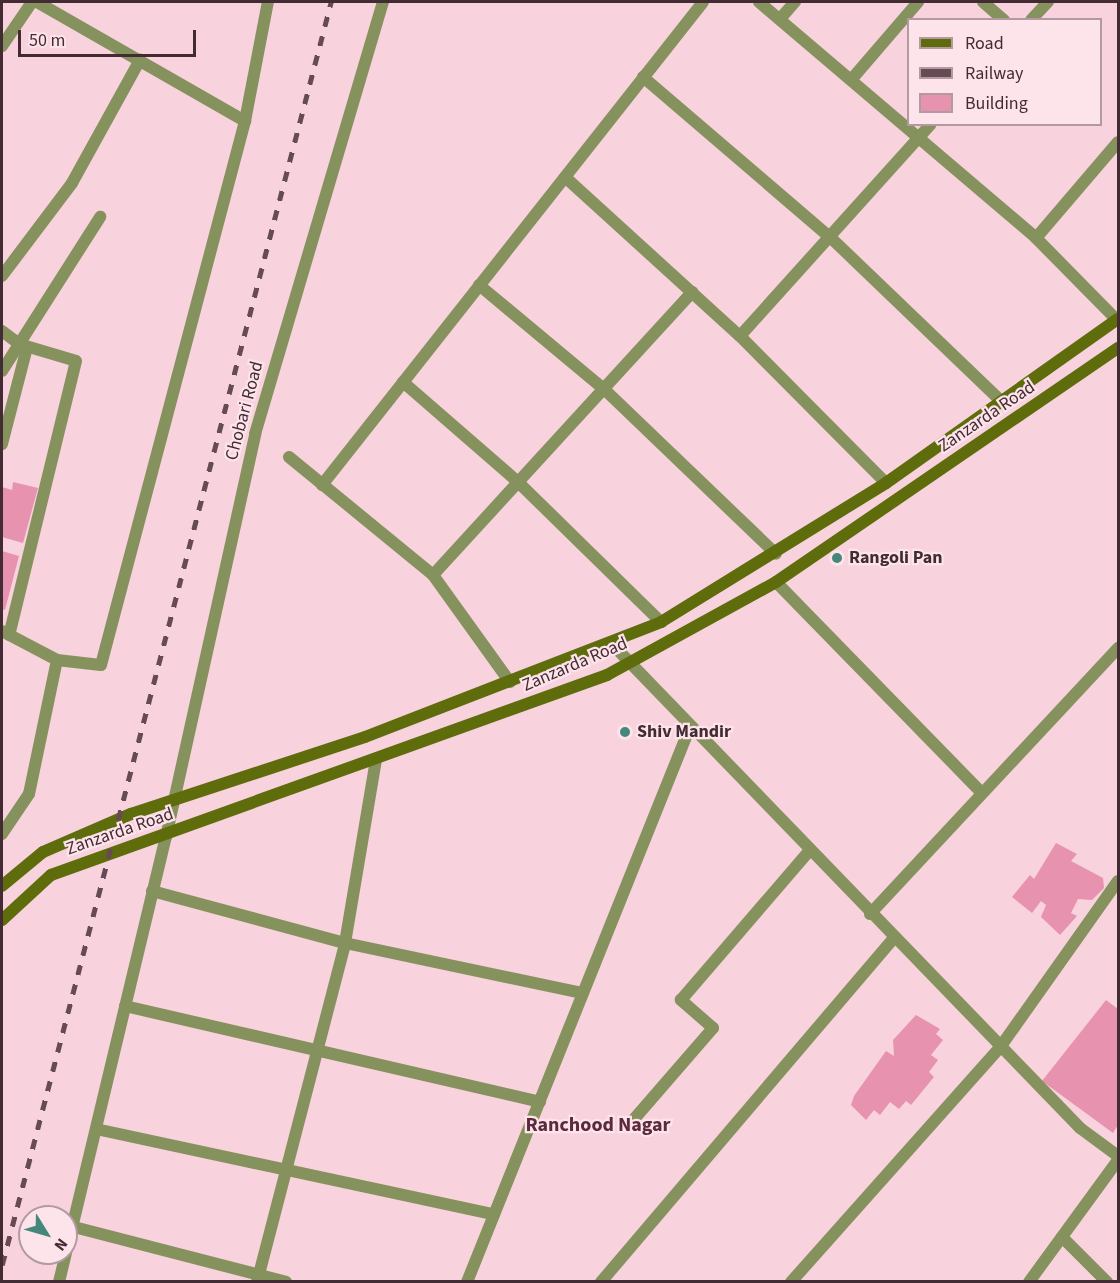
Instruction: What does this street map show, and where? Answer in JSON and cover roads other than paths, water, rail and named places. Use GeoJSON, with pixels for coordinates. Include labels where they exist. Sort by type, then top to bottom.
{"type":"FeatureCollection","features":[{"type":"Feature","properties":{"kind":"main road"},"geometry":{"type":"LineString","coordinates":[[2,886],[22,865],[58,844],[177,798],[612,645],[661,622],[776,554],[886,483],[1000,400],[1118,319]]}},
{"type":"Feature","properties":{"kind":"main road","name":"Zanzarda Road"},"geometry":{"type":"LineString","coordinates":[[2,920],[51,875],[166,837],[376,759],[558,695],[630,663],[776,582],[1119,348]]}},
{"type":"Feature","properties":{"kind":"street"},"geometry":{"type":"LineString","coordinates":[[2,46],[32,2]]}},
{"type":"Feature","properties":{"kind":"street"},"geometry":{"type":"LineString","coordinates":[[37,2],[245,121]]}},
{"type":"Feature","properties":{"kind":"street"},"geometry":{"type":"LineString","coordinates":[[2,331],[23,345],[76,361],[5,633],[57,660],[101,665],[245,121],[268,2]]}},
{"type":"Feature","properties":{"kind":"street","name":"Chobari Road"},"geometry":{"type":"LineString","coordinates":[[78,1209],[152,891],[177,798],[255,434],[383,2]]}},
{"type":"Feature","properties":{"kind":"street"},"geometry":{"type":"LineString","coordinates":[[322,485],[703,2]]}},
{"type":"Feature","properties":{"kind":"street"},"geometry":{"type":"LineString","coordinates":[[759,2],[1036,238],[1118,319]]}},
{"type":"Feature","properties":{"kind":"street"},"geometry":{"type":"LineString","coordinates":[[780,19],[795,2]]}},
{"type":"Feature","properties":{"kind":"street"},"geometry":{"type":"LineString","coordinates":[[851,80],[918,2]]}},
{"type":"Feature","properties":{"kind":"street"},"geometry":{"type":"LineString","coordinates":[[983,2],[1002,18]]}},
{"type":"Feature","properties":{"kind":"street"},"geometry":{"type":"LineString","coordinates":[[1033,18],[1048,2]]}},
{"type":"Feature","properties":{"kind":"street"},"geometry":{"type":"LineString","coordinates":[[2,276],[72,183],[140,60]]}},
{"type":"Feature","properties":{"kind":"street"},"geometry":{"type":"LineString","coordinates":[[644,77],[830,237],[1000,400]]}},
{"type":"Feature","properties":{"kind":"street"},"geometry":{"type":"LineString","coordinates":[[740,336],[929,126]]}},
{"type":"Feature","properties":{"kind":"street"},"geometry":{"type":"LineString","coordinates":[[1036,238],[1119,142]]}},
{"type":"Feature","properties":{"kind":"street"},"geometry":{"type":"LineString","coordinates":[[565,177],[740,336],[886,483]]}},
{"type":"Feature","properties":{"kind":"street"},"geometry":{"type":"LineString","coordinates":[[2,372],[23,345],[100,217]]}},
{"type":"Feature","properties":{"kind":"street"},"geometry":{"type":"LineString","coordinates":[[479,285],[604,389],[776,554]]}},
{"type":"Feature","properties":{"kind":"street"},"geometry":{"type":"LineString","coordinates":[[433,575],[692,292]]}},
{"type":"Feature","properties":{"kind":"street"},"geometry":{"type":"LineString","coordinates":[[2,444],[23,345]]}},
{"type":"Feature","properties":{"kind":"street"},"geometry":{"type":"LineString","coordinates":[[403,382],[518,482],[661,622]]}},
{"type":"Feature","properties":{"kind":"street"},"geometry":{"type":"LineString","coordinates":[[289,456],[433,575],[510,682]]}},
{"type":"Feature","properties":{"kind":"street"},"geometry":{"type":"LineString","coordinates":[[776,582],[981,792]]}},
{"type":"Feature","properties":{"kind":"street"},"geometry":{"type":"LineString","coordinates":[[612,645],[870,914],[1080,1128],[1119,1158],[1029,1281]]}},
{"type":"Feature","properties":{"kind":"street"},"geometry":{"type":"LineString","coordinates":[[870,914],[981,792],[1119,648]]}},
{"type":"Feature","properties":{"kind":"street"},"geometry":{"type":"LineString","coordinates":[[2,834],[29,794],[57,660]]}},
{"type":"Feature","properties":{"kind":"street"},"geometry":{"type":"LineString","coordinates":[[467,1281],[690,728]]}},
{"type":"Feature","properties":{"kind":"street"},"geometry":{"type":"LineString","coordinates":[[258,1278],[345,943],[376,759]]}},
{"type":"Feature","properties":{"kind":"street"},"geometry":{"type":"LineString","coordinates":[[635,1118],[713,1028],[681,1000],[810,850]]}},
{"type":"Feature","properties":{"kind":"street"},"geometry":{"type":"LineString","coordinates":[[791,1281],[1001,1046],[1119,881]]}},
{"type":"Feature","properties":{"kind":"street"},"geometry":{"type":"LineString","coordinates":[[152,891],[345,943],[583,993]]}},
{"type":"Feature","properties":{"kind":"street"},"geometry":{"type":"LineString","coordinates":[[601,1281],[895,937]]}},
{"type":"Feature","properties":{"kind":"street"},"geometry":{"type":"LineString","coordinates":[[125,1006],[540,1102]]}},
{"type":"Feature","properties":{"kind":"street"},"geometry":{"type":"LineString","coordinates":[[96,1129],[287,1166],[494,1214]]}},
{"type":"Feature","properties":{"kind":"street"},"geometry":{"type":"LineString","coordinates":[[78,1228],[258,1278],[286,1281]]}},
{"type":"Feature","properties":{"kind":"street"},"geometry":{"type":"LineString","coordinates":[[1062,1238],[1107,1281]]}},
{"type":"Feature","properties":{"kind":"street","name":"Chobari Road"},"geometry":{"type":"LineString","coordinates":[[59,1281],[63,1265]]}},
{"type":"Feature","properties":{"kind":"railway"},"geometry":{"type":"LineString","coordinates":[[2,1265],[331,2]]}},
{"type":"Feature","properties":{"kind":"place","name":"Rangoli Pan"},"geometry":{"type":"Point","coordinates":[837,558]}},
{"type":"Feature","properties":{"kind":"place","name":"Shiv Mandir"},"geometry":{"type":"Point","coordinates":[625,732]}},
{"type":"Feature","properties":{"kind":"district","name":"Ranchood Nagar"},"geometry":{"type":"Point","coordinates":[598,1125]}}]}
